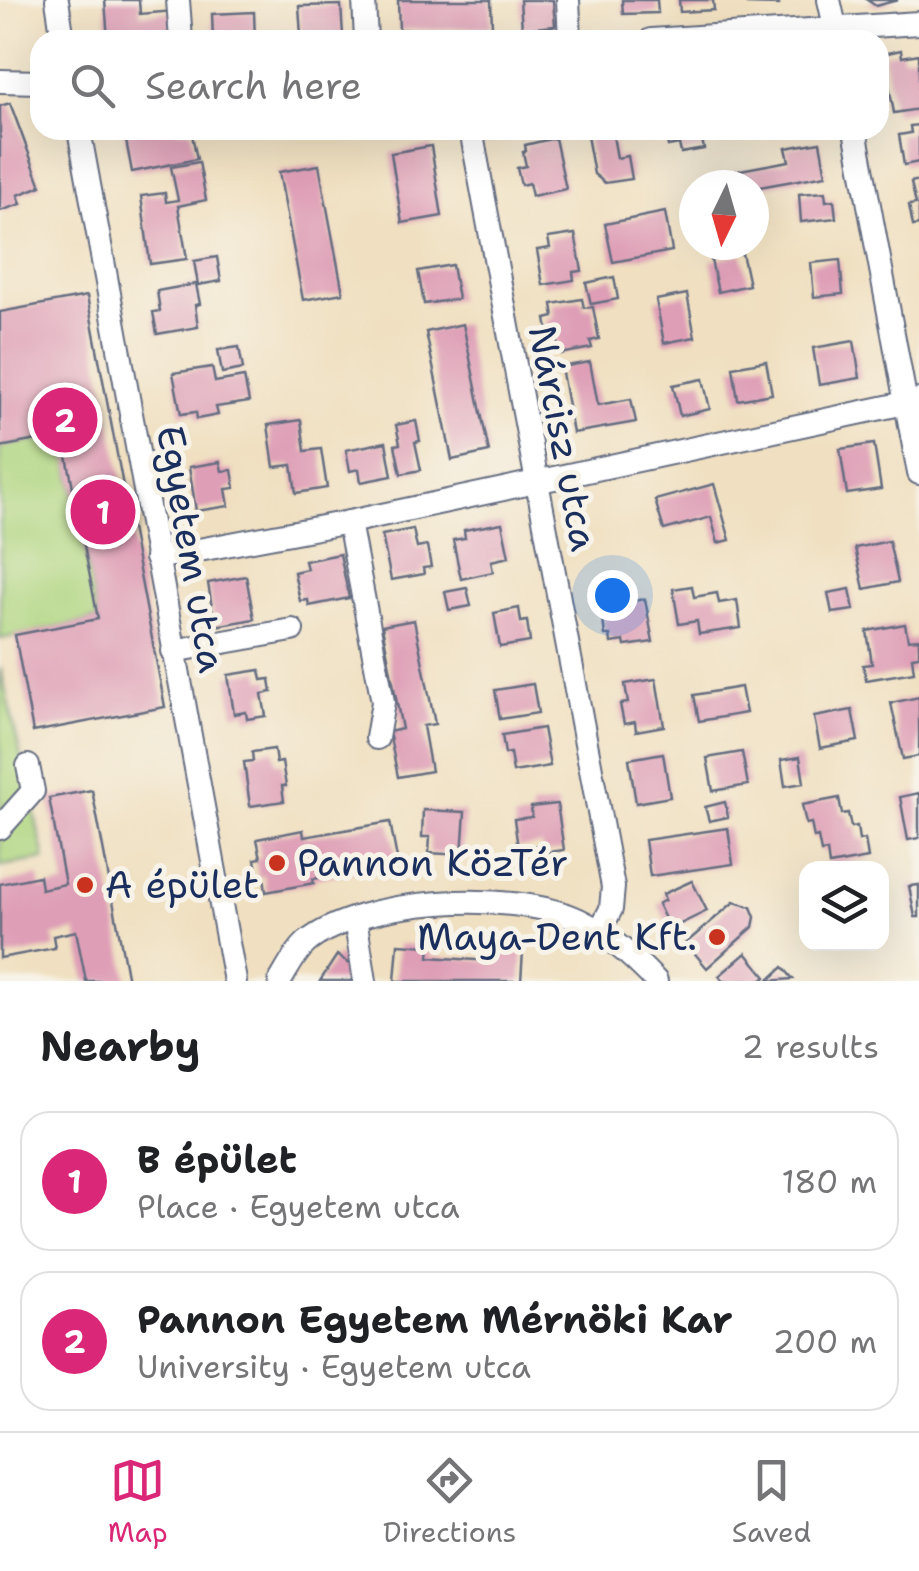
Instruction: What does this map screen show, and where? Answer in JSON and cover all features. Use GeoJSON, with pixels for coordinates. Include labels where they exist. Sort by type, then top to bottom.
{"type":"FeatureCollection","features":[{"type":"Feature","properties":{"kind":"street"},"geometry":{"type":"LineString","coordinates":[[57,0],[62,30]]}},
{"type":"Feature","properties":{"kind":"street"},"geometry":{"type":"LineString","coordinates":[[178,0],[180,30]]}},
{"type":"Feature","properties":{"kind":"street"},"geometry":{"type":"LineString","coordinates":[[364,0],[366,30]]}},
{"type":"Feature","properties":{"kind":"street"},"geometry":{"type":"LineString","coordinates":[[568,0],[570,30]]}},
{"type":"Feature","properties":{"kind":"street"},"geometry":{"type":"LineString","coordinates":[[829,0],[836,30]]}},
{"type":"Feature","properties":{"kind":"street"},"geometry":{"type":"LineString","coordinates":[[871,30],[919,23]]}},
{"type":"Feature","properties":{"kind":"street"},"geometry":{"type":"LineString","coordinates":[[0,80],[30,82]]}},
{"type":"Feature","properties":{"kind":"street","name":"Egyetem utca"},"geometry":{"type":"LineString","coordinates":[[81,140],[234,981]]}},
{"type":"Feature","properties":{"kind":"street","name":"Nárcisz utca"},"geometry":{"type":"LineString","coordinates":[[473,140],[612,887],[611,910],[598,932]]}},
{"type":"Feature","properties":{"kind":"street"},"geometry":{"type":"LineString","coordinates":[[857,140],[913,402],[919,474]]}},
{"type":"Feature","properties":{"kind":"street"},"geometry":{"type":"LineString","coordinates":[[156,558],[350,522],[913,402]]}},
{"type":"Feature","properties":{"kind":"street"},"geometry":{"type":"LineString","coordinates":[[350,522],[383,702],[377,738]]}},
{"type":"Feature","properties":{"kind":"street"},"geometry":{"type":"LineString","coordinates":[[173,651],[292,630]]}},
{"type":"Feature","properties":{"kind":"street"},"geometry":{"type":"LineString","coordinates":[[0,828],[33,790],[28,766]]}},
{"type":"Feature","properties":{"kind":"street"},"geometry":{"type":"LineString","coordinates":[[280,981],[304,945],[354,918],[396,907],[486,904],[549,910],[578,919],[656,981]]}},
{"type":"Feature","properties":{"kind":"street"},"geometry":{"type":"LineString","coordinates":[[354,918],[366,981]]}},
{"type":"Feature","properties":{"kind":"green space"},"geometry":{"type":"Polygon","coordinates":[[[63,435],[98,619],[0,639],[0,447],[63,435]]]}},
{"type":"Feature","properties":{"kind":"green space"},"geometry":{"type":"Polygon","coordinates":[[[0,667],[45,859],[0,866],[0,667]]]}},
{"type":"Feature","properties":{"kind":"building"},"geometry":{"type":"Polygon","coordinates":[[[105,0],[139,0],[140,14],[174,11],[175,30],[107,30],[105,0]]]}},
{"type":"Feature","properties":{"kind":"building"},"geometry":{"type":"Polygon","coordinates":[[[398,0],[491,0],[492,27],[399,30],[398,0]]]}},
{"type":"Feature","properties":{"kind":"building"},"geometry":{"type":"Polygon","coordinates":[[[520,0],[553,0],[555,26],[522,29],[520,0]]]}},
{"type":"Feature","properties":{"kind":"building"},"geometry":{"type":"Polygon","coordinates":[[[622,0],[657,0],[658,13],[623,14],[622,0]]]}},
{"type":"Feature","properties":{"kind":"building"},"geometry":{"type":"Polygon","coordinates":[[[679,0],[713,0],[714,10],[680,12],[679,0]]]}},
{"type":"Feature","properties":{"kind":"building"},"geometry":{"type":"Polygon","coordinates":[[[747,0],[779,0],[779,5],[747,4],[747,0]]]}},
{"type":"Feature","properties":{"kind":"building"},"geometry":{"type":"Polygon","coordinates":[[[867,0],[898,0],[876,6],[867,0]]]}},
{"type":"Feature","properties":{"kind":"building"},"geometry":{"type":"Polygon","coordinates":[[[341,5],[343,30],[301,30],[299,6],[341,5]]]}},
{"type":"Feature","properties":{"kind":"building"},"geometry":{"type":"Polygon","coordinates":[[[254,12],[255,30],[213,30],[212,14],[254,12]]]}},
{"type":"Feature","properties":{"kind":"building"},"geometry":{"type":"Polygon","coordinates":[[[901,50],[902,57],[919,54],[919,109],[894,113],[889,53],[901,50]]]}},
{"type":"Feature","properties":{"kind":"building"},"geometry":{"type":"Polygon","coordinates":[[[10,103],[41,186],[18,195],[21,204],[0,211],[0,106],[10,103]]]}},
{"type":"Feature","properties":{"kind":"building"},"geometry":{"type":"Polygon","coordinates":[[[919,125],[919,162],[904,165],[899,135],[911,133],[910,126],[919,125]]]}},
{"type":"Feature","properties":{"kind":"building"},"geometry":{"type":"Polygon","coordinates":[[[126,140],[193,140],[197,159],[132,172],[126,140]]]}},
{"type":"Feature","properties":{"kind":"building"},"geometry":{"type":"Polygon","coordinates":[[[555,140],[566,189],[532,196],[529,183],[521,185],[517,168],[526,166],[525,145],[555,140]]]}},
{"type":"Feature","properties":{"kind":"building"},"geometry":{"type":"Polygon","coordinates":[[[588,140],[614,140],[617,158],[628,156],[632,179],[605,183],[594,174],[588,140]]]}},
{"type":"Feature","properties":{"kind":"building"},"geometry":{"type":"Polygon","coordinates":[[[667,140],[702,140],[704,149],[681,153],[679,144],[668,146],[667,140]]]}},
{"type":"Feature","properties":{"kind":"building"},"geometry":{"type":"Polygon","coordinates":[[[820,142],[826,175],[769,185],[769,170],[740,170],[789,161],[786,148],[820,142]]]}},
{"type":"Feature","properties":{"kind":"building"},"geometry":{"type":"Polygon","coordinates":[[[431,146],[442,216],[402,223],[391,153],[431,146]]]}},
{"type":"Feature","properties":{"kind":"building"},"geometry":{"type":"Polygon","coordinates":[[[199,162],[206,200],[178,206],[187,259],[150,264],[141,196],[165,193],[166,202],[178,200],[171,167],[199,162]]]}},
{"type":"Feature","properties":{"kind":"building"},"geometry":{"type":"Polygon","coordinates":[[[319,165],[343,293],[303,300],[279,172],[319,165]]]}},
{"type":"Feature","properties":{"kind":"building"},"geometry":{"type":"Polygon","coordinates":[[[919,180],[919,225],[913,226],[909,205],[916,204],[911,182],[919,180]]]}},
{"type":"Feature","properties":{"kind":"building"},"geometry":{"type":"Polygon","coordinates":[[[825,192],[826,201],[834,200],[836,218],[801,222],[799,194],[825,192]]]}},
{"type":"Feature","properties":{"kind":"building"},"geometry":{"type":"Polygon","coordinates":[[[665,212],[672,251],[613,262],[605,224],[665,212]]]}},
{"type":"Feature","properties":{"kind":"building"},"geometry":{"type":"Polygon","coordinates":[[[575,234],[582,271],[573,272],[574,280],[543,285],[537,250],[550,248],[548,238],[575,234]]]}},
{"type":"Feature","properties":{"kind":"building"},"geometry":{"type":"Polygon","coordinates":[[[217,257],[221,281],[198,285],[194,261],[217,257]]]}},
{"type":"Feature","properties":{"kind":"building"},"geometry":{"type":"Polygon","coordinates":[[[711,260],[744,260],[749,285],[718,292],[711,260]]]}},
{"type":"Feature","properties":{"kind":"building"},"geometry":{"type":"Polygon","coordinates":[[[840,260],[843,294],[814,297],[811,263],[840,260]]]}},
{"type":"Feature","properties":{"kind":"building"},"geometry":{"type":"Polygon","coordinates":[[[452,265],[458,299],[424,304],[418,271],[452,265]]]}},
{"type":"Feature","properties":{"kind":"building"},"geometry":{"type":"Polygon","coordinates":[[[614,277],[618,299],[591,304],[586,283],[614,277]]]}},
{"type":"Feature","properties":{"kind":"building"},"geometry":{"type":"Polygon","coordinates":[[[196,284],[200,304],[195,305],[198,327],[157,334],[153,312],[160,311],[157,291],[196,284]]]}},
{"type":"Feature","properties":{"kind":"building"},"geometry":{"type":"Polygon","coordinates":[[[687,294],[695,337],[664,343],[656,300],[687,294]]]}},
{"type":"Feature","properties":{"kind":"building"},"geometry":{"type":"Polygon","coordinates":[[[87,296],[165,707],[33,732],[15,635],[98,619],[63,435],[0,447],[0,312],[87,296]]]}},
{"type":"Feature","properties":{"kind":"building"},"geometry":{"type":"Polygon","coordinates":[[[582,299],[584,308],[593,307],[599,339],[590,341],[592,348],[560,354],[557,340],[550,341],[546,319],[554,317],[552,304],[582,299]]]}},
{"type":"Feature","properties":{"kind":"building"},"geometry":{"type":"Polygon","coordinates":[[[463,324],[489,452],[452,460],[426,332],[463,324]]]}},
{"type":"Feature","properties":{"kind":"building"},"geometry":{"type":"Polygon","coordinates":[[[854,341],[860,378],[819,385],[813,348],[854,341]]]}},
{"type":"Feature","properties":{"kind":"building"},"geometry":{"type":"Polygon","coordinates":[[[239,347],[243,369],[222,373],[218,350],[239,347]]]}},
{"type":"Feature","properties":{"kind":"building"},"geometry":{"type":"Polygon","coordinates":[[[766,361],[772,394],[738,400],[733,367],[766,361]]]}},
{"type":"Feature","properties":{"kind":"building"},"geometry":{"type":"Polygon","coordinates":[[[590,362],[598,405],[631,399],[636,422],[573,433],[561,367],[590,362]]]}},
{"type":"Feature","properties":{"kind":"building"},"geometry":{"type":"Polygon","coordinates":[[[212,367],[215,382],[244,377],[249,402],[216,407],[218,415],[197,419],[196,412],[181,414],[173,373],[212,367]]]}},
{"type":"Feature","properties":{"kind":"building"},"geometry":{"type":"Polygon","coordinates":[[[703,379],[710,409],[680,416],[673,385],[703,379]]]}},
{"type":"Feature","properties":{"kind":"building"},"geometry":{"type":"Polygon","coordinates":[[[301,420],[305,451],[321,449],[327,488],[296,493],[292,465],[274,467],[268,425],[301,420]]]}},
{"type":"Feature","properties":{"kind":"building"},"geometry":{"type":"Polygon","coordinates":[[[416,421],[420,441],[415,442],[421,470],[401,474],[395,445],[400,444],[396,425],[416,421]]]}},
{"type":"Feature","properties":{"kind":"building"},"geometry":{"type":"Polygon","coordinates":[[[386,442],[392,476],[361,482],[359,469],[350,471],[346,450],[386,442]]]}},
{"type":"Feature","properties":{"kind":"building"},"geometry":{"type":"Polygon","coordinates":[[[874,444],[881,489],[847,494],[840,449],[874,444]]]}},
{"type":"Feature","properties":{"kind":"building"},"geometry":{"type":"Polygon","coordinates":[[[220,462],[222,471],[232,470],[235,488],[226,489],[229,506],[196,511],[189,467],[220,462]]]}},
{"type":"Feature","properties":{"kind":"building"},"geometry":{"type":"Polygon","coordinates":[[[714,484],[730,540],[718,543],[711,517],[664,530],[655,500],[714,484]]]}},
{"type":"Feature","properties":{"kind":"building"},"geometry":{"type":"Polygon","coordinates":[[[502,523],[509,557],[491,561],[493,572],[461,579],[453,540],[465,538],[464,530],[502,523]]]}},
{"type":"Feature","properties":{"kind":"building"},"geometry":{"type":"Polygon","coordinates":[[[413,529],[417,548],[427,546],[431,567],[423,568],[424,574],[391,580],[382,535],[413,529]]]}},
{"type":"Feature","properties":{"kind":"building"},"geometry":{"type":"Polygon","coordinates":[[[889,541],[898,582],[864,589],[855,548],[889,541]]]}},
{"type":"Feature","properties":{"kind":"building"},"geometry":{"type":"Polygon","coordinates":[[[340,554],[349,598],[309,606],[308,600],[300,601],[294,572],[307,569],[305,561],[340,554]]]}},
{"type":"Feature","properties":{"kind":"building"},"geometry":{"type":"Polygon","coordinates":[[[246,576],[254,619],[215,626],[208,583],[246,576]]]}},
{"type":"Feature","properties":{"kind":"building"},"geometry":{"type":"Polygon","coordinates":[[[692,586],[694,597],[717,593],[719,603],[737,600],[741,628],[699,634],[697,621],[679,624],[673,589],[692,586]]]}},
{"type":"Feature","properties":{"kind":"building"},"geometry":{"type":"Polygon","coordinates":[[[467,588],[471,606],[449,610],[445,592],[467,588]]]}},
{"type":"Feature","properties":{"kind":"building"},"geometry":{"type":"Polygon","coordinates":[[[850,589],[854,610],[832,613],[828,593],[850,589]]]}},
{"type":"Feature","properties":{"kind":"building"},"geometry":{"type":"Polygon","coordinates":[[[645,599],[653,642],[625,646],[624,641],[611,643],[610,635],[605,635],[602,613],[617,611],[616,604],[645,599]]]}},
{"type":"Feature","properties":{"kind":"building"},"geometry":{"type":"Polygon","coordinates":[[[519,608],[521,622],[527,621],[530,642],[500,647],[494,613],[519,608]]]}},
{"type":"Feature","properties":{"kind":"building"},"geometry":{"type":"Polygon","coordinates":[[[414,620],[435,724],[423,726],[431,771],[398,777],[389,732],[402,729],[382,626],[414,620]]]}},
{"type":"Feature","properties":{"kind":"building"},"geometry":{"type":"Polygon","coordinates":[[[905,624],[908,640],[919,639],[919,656],[912,657],[914,672],[866,680],[863,665],[872,664],[867,631],[905,624]]]}},
{"type":"Feature","properties":{"kind":"building"},"geometry":{"type":"Polygon","coordinates":[[[260,670],[262,680],[270,679],[272,692],[262,694],[266,716],[247,719],[246,712],[234,714],[228,675],[260,670]]]}},
{"type":"Feature","properties":{"kind":"building"},"geometry":{"type":"Polygon","coordinates":[[[656,679],[664,726],[636,731],[635,722],[624,724],[620,704],[628,703],[625,684],[656,679]]]}},
{"type":"Feature","properties":{"kind":"building"},"geometry":{"type":"Polygon","coordinates":[[[533,684],[538,713],[500,719],[495,690],[533,684]]]}},
{"type":"Feature","properties":{"kind":"building"},"geometry":{"type":"Polygon","coordinates":[[[741,687],[746,713],[699,721],[694,695],[741,687]]]}},
{"type":"Feature","properties":{"kind":"building"},"geometry":{"type":"Polygon","coordinates":[[[919,697],[919,756],[903,759],[891,703],[919,697]]]}},
{"type":"Feature","properties":{"kind":"building"},"geometry":{"type":"Polygon","coordinates":[[[852,710],[858,741],[820,748],[814,717],[852,710]]]}},
{"type":"Feature","properties":{"kind":"building"},"geometry":{"type":"Polygon","coordinates":[[[543,728],[550,766],[513,772],[502,735],[543,728]]]}},
{"type":"Feature","properties":{"kind":"building"},"geometry":{"type":"Polygon","coordinates":[[[274,749],[276,763],[282,762],[284,801],[250,806],[244,762],[253,761],[252,752],[274,749]]]}},
{"type":"Feature","properties":{"kind":"building"},"geometry":{"type":"Polygon","coordinates":[[[742,752],[748,785],[713,791],[707,758],[742,752]]]}},
{"type":"Feature","properties":{"kind":"building"},"geometry":{"type":"Polygon","coordinates":[[[663,753],[670,797],[636,803],[629,759],[663,753]]]}},
{"type":"Feature","properties":{"kind":"building"},"geometry":{"type":"Polygon","coordinates":[[[800,757],[804,783],[785,786],[781,760],[800,757]]]}},
{"type":"Feature","properties":{"kind":"building","name":"A épület"},"geometry":{"type":"Polygon","coordinates":[[[92,790],[128,981],[86,981],[76,931],[53,936],[55,948],[0,958],[0,884],[39,876],[41,889],[65,884],[49,798],[92,790]]]}},
{"type":"Feature","properties":{"kind":"building"},"geometry":{"type":"Polygon","coordinates":[[[919,793],[919,838],[908,840],[900,797],[919,793]]]}},
{"type":"Feature","properties":{"kind":"building"},"geometry":{"type":"Polygon","coordinates":[[[839,798],[842,814],[848,813],[851,827],[857,826],[859,840],[865,839],[868,858],[828,861],[827,851],[821,852],[818,837],[814,838],[811,823],[806,824],[802,805],[839,798]]]}},
{"type":"Feature","properties":{"kind":"building"},"geometry":{"type":"Polygon","coordinates":[[[725,802],[728,817],[709,821],[705,807],[725,802]]]}},
{"type":"Feature","properties":{"kind":"building"},"geometry":{"type":"Polygon","coordinates":[[[557,804],[564,850],[542,853],[541,845],[518,848],[514,819],[532,817],[531,807],[557,804]]]}},
{"type":"Feature","properties":{"kind":"building"},"geometry":{"type":"Polygon","coordinates":[[[423,810],[465,812],[462,855],[429,853],[430,837],[422,837],[423,810]]]}},
{"type":"Feature","properties":{"kind":"building"},"geometry":{"type":"Polygon","coordinates":[[[390,822],[398,864],[266,892],[264,876],[258,877],[255,859],[261,858],[257,839],[303,830],[304,837],[390,822]]]}},
{"type":"Feature","properties":{"kind":"building"},"geometry":{"type":"Polygon","coordinates":[[[728,828],[733,864],[650,876],[645,840],[728,828]]]}},
{"type":"Feature","properties":{"kind":"building"},"geometry":{"type":"Polygon","coordinates":[[[692,881],[707,911],[670,929],[658,904],[665,900],[663,894],[692,881]]]}},
{"type":"Feature","properties":{"kind":"building"},"geometry":{"type":"Polygon","coordinates":[[[919,885],[919,917],[915,917],[909,886],[919,885]]]}},
{"type":"Feature","properties":{"kind":"building","name":"Maya-Dent Kft."},"geometry":{"type":"Polygon","coordinates":[[[734,902],[751,907],[753,927],[707,968],[686,943],[734,902]]]}},
{"type":"Feature","properties":{"kind":"building"},"geometry":{"type":"Polygon","coordinates":[[[398,944],[430,946],[429,957],[491,961],[492,949],[523,951],[521,981],[395,981],[398,944]]]}},
{"type":"Feature","properties":{"kind":"building"},"geometry":{"type":"Polygon","coordinates":[[[746,953],[766,977],[761,981],[723,981],[719,976],[746,953]]]}},
{"type":"Feature","properties":{"kind":"building"},"geometry":{"type":"Polygon","coordinates":[[[337,955],[358,970],[351,981],[320,981],[337,955]]]}},
{"type":"Feature","properties":{"kind":"building"},"geometry":{"type":"Polygon","coordinates":[[[783,967],[793,979],[768,981],[783,967]]]}},
{"type":"Feature","properties":{"kind":"place","name":"Pannon Egyetem Mérnöki Kar"},"geometry":{"type":"Point","coordinates":[65,420]}},
{"type":"Feature","properties":{"kind":"place","name":"B épület"},"geometry":{"type":"Point","coordinates":[103,512]}},
{"type":"Feature","properties":{"kind":"place","name":"Pannon KözTér"},"geometry":{"type":"Point","coordinates":[277,863]}},
{"type":"Feature","properties":{"kind":"place","name":"A épület"},"geometry":{"type":"Point","coordinates":[85,885]}},
{"type":"Feature","properties":{"kind":"place","name":"Maya-Dent Kft."},"geometry":{"type":"Point","coordinates":[717,937]}}]}
